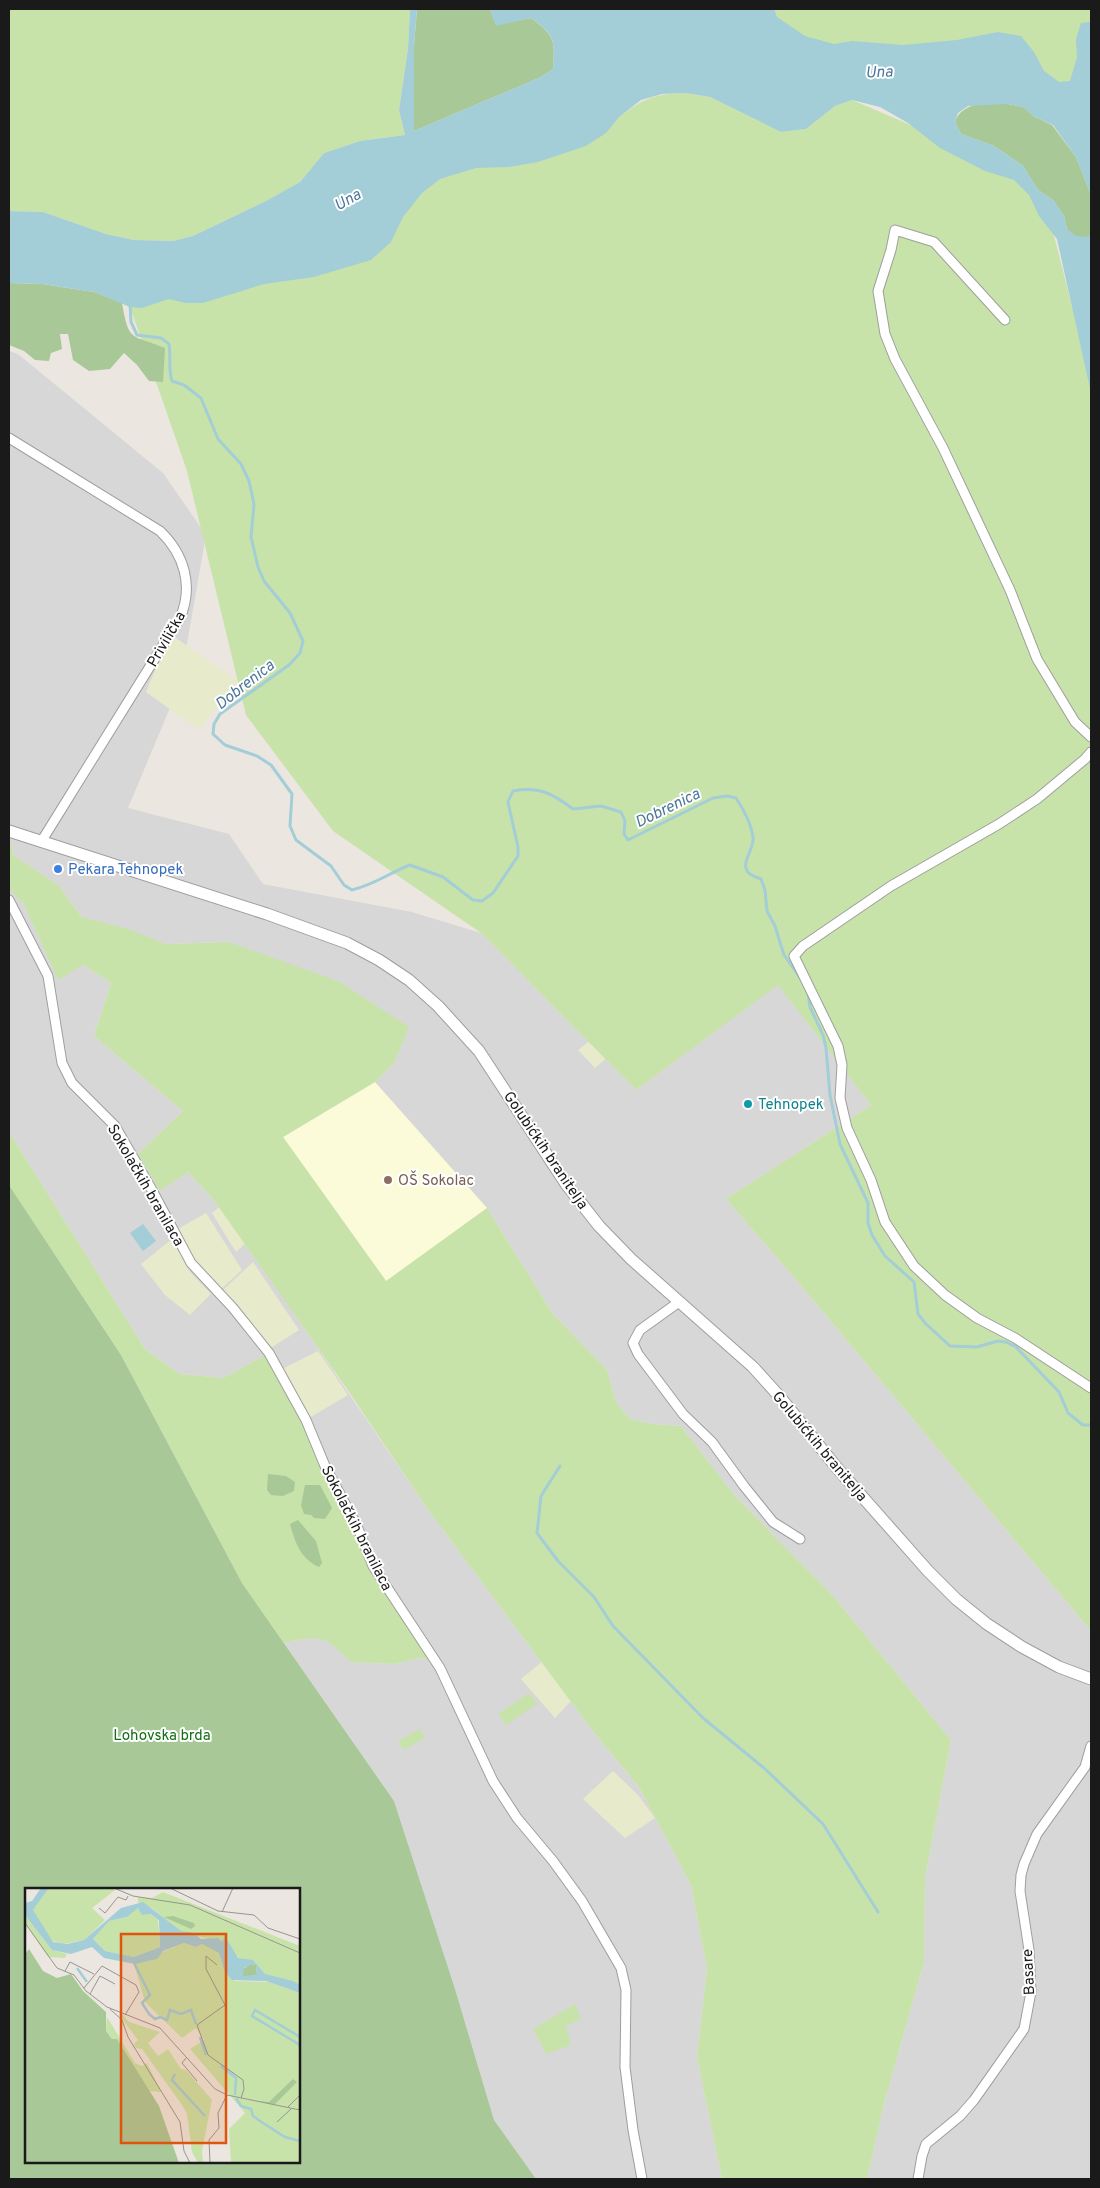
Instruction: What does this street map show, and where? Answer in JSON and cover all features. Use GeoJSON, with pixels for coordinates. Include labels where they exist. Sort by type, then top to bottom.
{"type":"FeatureCollection","features":[{"type":"Feature","properties":{"kind":"street"},"geometry":{"type":"LineString","coordinates":[[1005,320],[934,242],[895,230],[878,292],[885,334],[894,359],[943,448],[1010,590],[1037,659],[1075,722],[1091,737]]}},
{"type":"Feature","properties":{"kind":"street","name":"Privilička"},"geometry":{"type":"LineString","coordinates":[[9,438],[160,531],[177,550],[186,580],[185,607],[180,618],[41,842]]}},
{"type":"Feature","properties":{"kind":"street"},"geometry":{"type":"LineString","coordinates":[[1091,752],[1086,759],[1037,799],[999,824],[891,886],[803,946],[794,956],[838,1046],[842,1065],[840,1098],[847,1128],[871,1180],[885,1222],[914,1266],[945,1295],[977,1318],[1015,1338],[1091,1388]]}},
{"type":"Feature","properties":{"kind":"street","name":"Golubićkih branitelja"},"geometry":{"type":"LineString","coordinates":[[9,831],[267,914],[347,943],[379,960],[409,980],[442,1011],[479,1051],[566,1184],[599,1226],[631,1259],[753,1367],[780,1397],[837,1468],[928,1571],[956,1599],[987,1624],[1022,1647],[1059,1667],[1091,1679]]}},
{"type":"Feature","properties":{"kind":"street","name":"Sokolačkih branilaca"},"geometry":{"type":"LineString","coordinates":[[9,900],[48,976],[62,1063],[72,1083],[114,1126],[152,1190],[191,1263],[233,1308],[269,1353],[306,1420],[325,1466],[357,1526],[373,1566],[440,1668],[493,1781],[516,1818],[553,1861],[582,1901],[621,1968],[626,1990],[625,2067],[633,2130],[642,2179]]}},
{"type":"Feature","properties":{"kind":"street"},"geometry":{"type":"LineString","coordinates":[[679,1302],[640,1330],[633,1343],[638,1354],[683,1414],[712,1442],[773,1522],[800,1538]]}},
{"type":"Feature","properties":{"kind":"street","name":"Basare"},"geometry":{"type":"LineString","coordinates":[[918,2179],[926,2144],[960,2116],[974,2100],[1024,2029],[1031,1992],[1029,1950],[1021,1900],[1021,1875],[1037,1834],[1085,1767],[1091,1746]]}},
{"type":"Feature","properties":{"kind":"shaded area"},"geometry":{"type":"Polygon","coordinates":[[[9,351],[18,354],[163,473],[206,535],[180,684],[128,808],[229,834],[263,884],[412,912],[481,933],[636,1090],[778,984],[871,1105],[726,1199],[1091,1631],[1091,2179],[867,2179],[884,2104],[924,1962],[925,1878],[951,1740],[834,1597],[735,1496],[681,1426],[651,1424],[630,1419],[616,1402],[607,1370],[553,1314],[487,1208],[283,1137],[375,1082],[394,1063],[228,942],[166,944],[82,917],[59,886],[13,855],[12,843],[9,841],[9,351]]]}},
{"type":"Feature","properties":{"kind":"shaded area"},"geometry":{"type":"Polygon","coordinates":[[[170,634],[238,681],[199,730],[146,692],[170,634]]]}},
{"type":"Feature","properties":{"kind":"shaded area"},"geometry":{"type":"Polygon","coordinates":[[[9,888],[23,903],[58,979],[83,965],[111,983],[94,1036],[183,1111],[138,1154],[160,1191],[188,1172],[213,1199],[303,1326],[426,1507],[595,1734],[639,1787],[691,1885],[707,1969],[697,2057],[722,2179],[535,2179],[494,2120],[455,1989],[394,1801],[284,1643],[313,1637],[329,1641],[352,1662],[393,1664],[420,1658],[433,1660],[382,1581],[269,1353],[223,1378],[180,1374],[145,1349],[9,1132],[9,888]]]}},
{"type":"Feature","properties":{"kind":"shaded area"},"geometry":{"type":"Polygon","coordinates":[[[635,1005],[648,1022],[595,1068],[578,1050],[635,1005]]]}},
{"type":"Feature","properties":{"kind":"shaded area","name":"OŠ Sokolac"},"geometry":{"type":"Polygon","coordinates":[[[375,1082],[487,1208],[387,1282],[283,1137],[375,1082]]]}},
{"type":"Feature","properties":{"kind":"shaded area"},"geometry":{"type":"Polygon","coordinates":[[[234,1195],[263,1227],[236,1252],[212,1213],[234,1195]]]}},
{"type":"Feature","properties":{"kind":"shaded area"},"geometry":{"type":"Polygon","coordinates":[[[206,1213],[242,1270],[220,1290],[197,1265],[178,1229],[206,1213]]]}},
{"type":"Feature","properties":{"kind":"shaded area"},"geometry":{"type":"Polygon","coordinates":[[[172,1239],[190,1272],[211,1294],[190,1315],[165,1295],[141,1264],[172,1239]]]}},
{"type":"Feature","properties":{"kind":"shaded area"},"geometry":{"type":"Polygon","coordinates":[[[253,1262],[299,1330],[269,1349],[221,1292],[253,1262]]]}},
{"type":"Feature","properties":{"kind":"shaded area"},"geometry":{"type":"Polygon","coordinates":[[[318,1351],[348,1395],[309,1418],[280,1370],[318,1351]]]}},
{"type":"Feature","properties":{"kind":"shaded area"},"geometry":{"type":"Polygon","coordinates":[[[549,1656],[581,1690],[555,1718],[521,1679],[549,1656]]]}},
{"type":"Feature","properties":{"kind":"shaded area"},"geometry":{"type":"Polygon","coordinates":[[[613,1771],[638,1795],[655,1818],[625,1838],[583,1799],[613,1771]]]}},
{"type":"Feature","properties":{"kind":"green space"},"geometry":{"type":"Polygon","coordinates":[[[9,9],[410,9],[408,49],[399,110],[405,135],[360,141],[324,153],[300,182],[266,201],[193,236],[173,241],[134,240],[106,234],[43,212],[9,211],[9,9]]]}},
{"type":"Feature","properties":{"kind":"green space"},"geometry":{"type":"Polygon","coordinates":[[[417,9],[490,9],[496,25],[531,18],[545,29],[552,39],[554,51],[553,69],[539,78],[414,131],[414,45],[417,9]]]}},
{"type":"Feature","properties":{"kind":"green space"},"geometry":{"type":"Polygon","coordinates":[[[766,9],[1091,9],[1091,48],[1067,93],[832,48],[796,38],[766,9]]]}},
{"type":"Feature","properties":{"kind":"green space"},"geometry":{"type":"Polygon","coordinates":[[[686,93],[710,97],[781,132],[806,129],[835,106],[852,100],[979,154],[1022,182],[1049,216],[1091,381],[1091,1631],[726,1199],[871,1105],[778,985],[636,1090],[481,933],[333,831],[246,715],[187,471],[130,307],[304,258],[404,191],[619,117],[650,98],[686,93]]]}},
{"type":"Feature","properties":{"kind":"green space"},"geometry":{"type":"Polygon","coordinates":[[[985,104],[1008,104],[1023,107],[1035,117],[1052,125],[1076,157],[1091,195],[1091,235],[1088,237],[1076,237],[1067,229],[1064,216],[1053,200],[1038,190],[1023,166],[994,146],[961,134],[955,122],[964,110],[970,107],[985,104]]]}},
{"type":"Feature","properties":{"kind":"green space"},"geometry":{"type":"Polygon","coordinates":[[[9,283],[42,284],[94,292],[122,303],[127,325],[133,335],[165,348],[163,382],[149,381],[137,365],[124,353],[110,369],[89,371],[73,360],[68,334],[60,334],[62,349],[51,353],[49,361],[35,360],[24,351],[9,345],[9,283]]]}},
{"type":"Feature","properties":{"kind":"green space"},"geometry":{"type":"Polygon","coordinates":[[[9,841],[12,843],[13,855],[59,886],[82,917],[128,929],[166,944],[228,942],[255,951],[340,982],[409,1027],[394,1063],[375,1082],[283,1137],[386,1281],[487,1208],[553,1314],[607,1370],[616,1402],[630,1419],[651,1424],[681,1426],[735,1496],[834,1597],[951,1740],[925,1878],[924,1962],[884,2104],[867,2179],[722,2179],[697,2057],[707,1969],[691,1885],[639,1787],[595,1734],[426,1507],[345,1386],[213,1199],[188,1172],[160,1191],[138,1154],[183,1111],[94,1036],[111,983],[83,965],[58,980],[23,903],[9,889],[9,841]]]}},
{"type":"Feature","properties":{"kind":"green space"},"geometry":{"type":"Polygon","coordinates":[[[9,1132],[145,1349],[180,1374],[223,1378],[269,1353],[362,1542],[434,1660],[420,1658],[393,1664],[351,1662],[328,1642],[321,1639],[315,1638],[284,1643],[242,1583],[121,1355],[9,1185],[9,1132]]]}},
{"type":"Feature","properties":{"kind":"green space","name":"Lohovska brda"},"geometry":{"type":"Polygon","coordinates":[[[9,1185],[121,1355],[242,1583],[394,1801],[455,1989],[494,2120],[536,2179],[9,2179],[9,1185]]]}},
{"type":"Feature","properties":{"kind":"green space"},"geometry":{"type":"Polygon","coordinates":[[[268,1474],[286,1476],[295,1482],[294,1491],[283,1496],[271,1495],[267,1490],[268,1474]]]}},
{"type":"Feature","properties":{"kind":"green space"},"geometry":{"type":"Polygon","coordinates":[[[305,1485],[320,1485],[332,1508],[325,1519],[314,1518],[311,1515],[304,1514],[301,1505],[305,1485]]]}},
{"type":"Feature","properties":{"kind":"green space"},"geometry":{"type":"Polygon","coordinates":[[[298,1520],[316,1541],[322,1563],[319,1567],[303,1555],[294,1538],[290,1524],[298,1520]]]}},
{"type":"Feature","properties":{"kind":"green space"},"geometry":{"type":"Polygon","coordinates":[[[529,1693],[537,1704],[506,1725],[498,1714],[529,1693]]]}},
{"type":"Feature","properties":{"kind":"green space"},"geometry":{"type":"Polygon","coordinates":[[[420,1729],[425,1738],[404,1750],[398,1741],[420,1729]]]}},
{"type":"Feature","properties":{"kind":"green space"},"geometry":{"type":"Polygon","coordinates":[[[575,2004],[581,2019],[566,2026],[571,2045],[546,2054],[533,2029],[575,2004]]]}},
{"type":"Feature","properties":{"kind":"water","name":"Una"},"geometry":{"type":"Polygon","coordinates":[[[410,9],[417,9],[414,45],[414,131],[539,78],[553,69],[554,51],[552,39],[545,29],[531,18],[496,26],[490,9],[774,9],[777,17],[805,36],[834,44],[852,41],[903,45],[957,40],[998,32],[1021,36],[1034,52],[1044,71],[1059,82],[1070,81],[1077,57],[1076,39],[1081,23],[1091,22],[1091,195],[1076,157],[1053,125],[1035,117],[1023,107],[1008,104],[968,106],[958,113],[955,122],[961,134],[994,146],[1023,166],[1038,190],[1053,200],[1064,216],[1067,229],[1076,236],[1087,237],[1091,235],[1091,393],[1057,239],[1039,216],[1029,195],[1014,180],[985,171],[940,148],[908,123],[880,107],[852,100],[835,106],[806,129],[781,132],[710,97],[686,93],[662,94],[641,100],[619,117],[606,133],[586,146],[538,162],[509,167],[476,168],[440,179],[422,193],[403,217],[391,242],[371,260],[314,277],[264,284],[203,303],[185,303],[169,299],[142,308],[130,307],[94,292],[42,284],[9,283],[9,211],[43,212],[106,234],[134,240],[173,241],[193,236],[266,201],[300,182],[324,153],[360,141],[405,135],[399,110],[408,49],[410,9]]]}},
{"type":"Feature","properties":{"kind":"water"},"geometry":{"type":"Polygon","coordinates":[[[143,1224],[156,1241],[143,1251],[130,1233],[143,1224]]]}},
{"type":"Feature","properties":{"kind":"waterway","name":"Dobrenica"},"geometry":{"type":"LineString","coordinates":[[130,303],[131,322],[137,335],[161,338],[169,344],[172,381],[184,385],[201,398],[218,439],[241,464],[249,481],[254,504],[251,537],[258,567],[264,581],[290,613],[303,641],[300,653],[289,665],[220,714],[214,724],[213,734],[225,745],[257,756],[271,765],[292,794],[290,826],[296,840],[331,866],[344,885],[352,890],[368,885],[410,865],[443,877],[473,900],[482,901],[493,893],[518,856],[518,847],[508,802],[513,791],[531,790],[546,792],[573,809],[601,806],[621,812],[625,821],[624,834],[628,840],[713,798],[727,796],[736,798],[747,817],[753,837],[752,847],[746,862],[747,870],[751,875],[761,879],[765,890],[767,911],[775,926],[784,955],[801,979]]}},
{"type":"Feature","properties":{"kind":"waterway","name":"Dobrenica"},"geometry":{"type":"LineString","coordinates":[[808,993],[810,1007],[823,1035],[826,1048],[830,1095],[840,1144],[868,1203],[868,1223],[872,1235],[885,1256],[914,1282],[918,1314],[950,1346],[977,1347],[998,1341],[1006,1342],[1016,1347],[1059,1392],[1068,1413],[1083,1425],[1091,1425]]}},
{"type":"Feature","properties":{"kind":"waterway"},"geometry":{"type":"LineString","coordinates":[[560,1466],[541,1496],[537,1533],[558,1561],[594,1597],[613,1626],[703,1718],[764,1768],[823,1824],[878,1912]]}},
{"type":"Feature","properties":{"kind":"place","name":"Pekara Tehnopek"},"geometry":{"type":"Point","coordinates":[58,869]}},
{"type":"Feature","properties":{"kind":"place","name":"Tehnopek"},"geometry":{"type":"Point","coordinates":[748,1104]}},
{"type":"Feature","properties":{"kind":"place","name":"OŠ Sokolac"},"geometry":{"type":"Point","coordinates":[388,1180]}}]}
